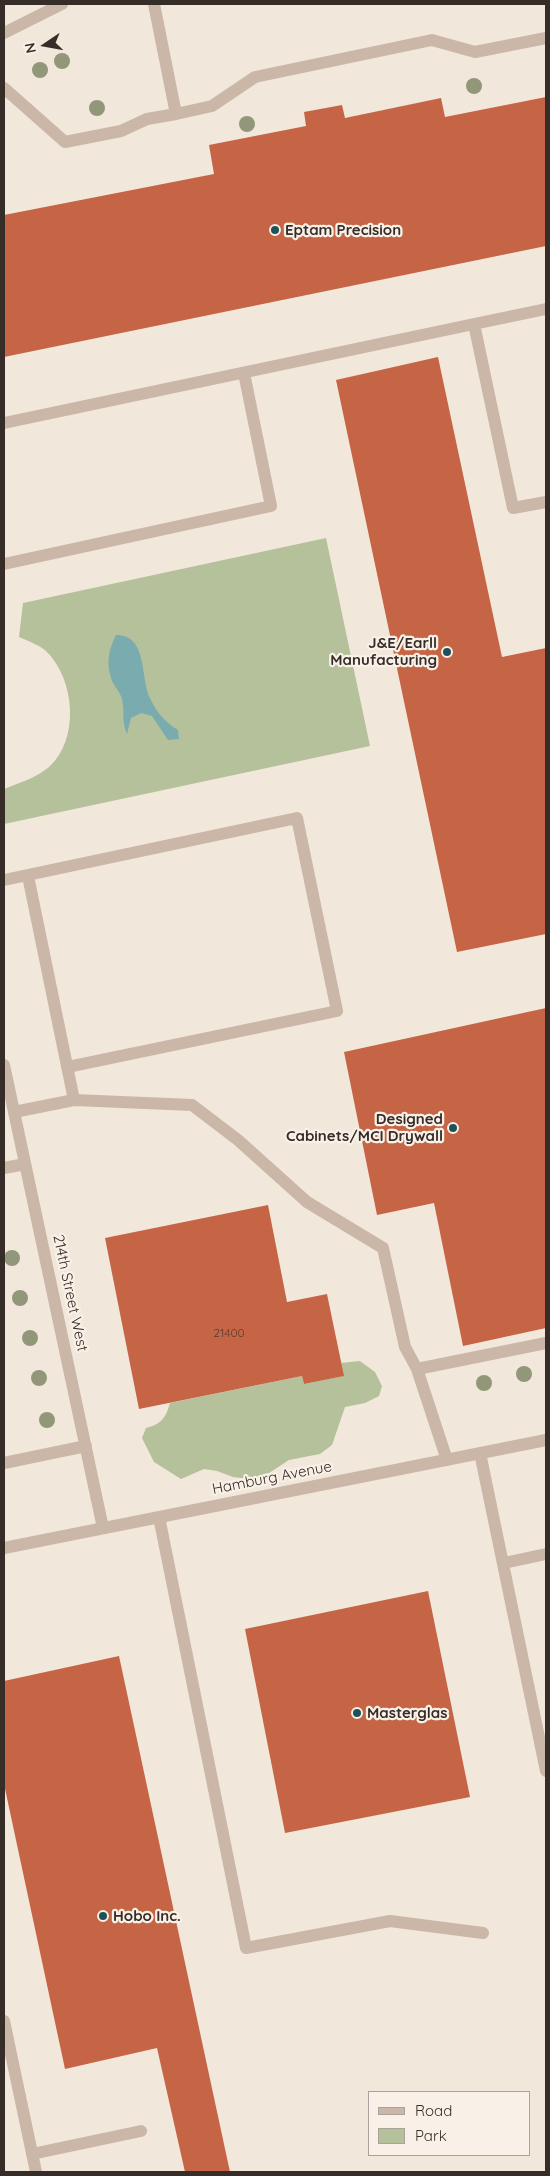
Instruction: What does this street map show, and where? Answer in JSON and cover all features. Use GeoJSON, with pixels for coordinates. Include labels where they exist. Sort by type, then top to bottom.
{"type":"FeatureCollection","features":[{"type":"Feature","properties":{"kind":"street"},"geometry":{"type":"LineString","coordinates":[[4,33],[62,4]]}},
{"type":"Feature","properties":{"kind":"street"},"geometry":{"type":"LineString","coordinates":[[154,4],[176,114]]}},
{"type":"Feature","properties":{"kind":"street"},"geometry":{"type":"LineString","coordinates":[[4,88],[65,142],[121,131],[147,119],[212,106],[255,77],[432,40],[475,52],[546,38]]}},
{"type":"Feature","properties":{"kind":"street"},"geometry":{"type":"LineString","coordinates":[[4,424],[546,309]]}},
{"type":"Feature","properties":{"kind":"street"},"geometry":{"type":"LineString","coordinates":[[474,324],[513,508],[546,502]]}},
{"type":"Feature","properties":{"kind":"street"},"geometry":{"type":"LineString","coordinates":[[4,564],[271,506],[244,373]]}},
{"type":"Feature","properties":{"kind":"street"},"geometry":{"type":"LineString","coordinates":[[4,880],[297,818],[337,1011],[67,1066]]}},
{"type":"Feature","properties":{"kind":"street"},"geometry":{"type":"LineString","coordinates":[[28,876],[74,1100]]}},
{"type":"Feature","properties":{"kind":"street","name":"214th Street West"},"geometry":{"type":"LineString","coordinates":[[4,1065],[103,1528]]}},
{"type":"Feature","properties":{"kind":"street"},"geometry":{"type":"LineString","coordinates":[[14,1112],[74,1100],[192,1105],[238,1140],[307,1202],[383,1248],[405,1347],[416,1369],[447,1460]]}},
{"type":"Feature","properties":{"kind":"street"},"geometry":{"type":"LineString","coordinates":[[4,1168],[25,1164]]}},
{"type":"Feature","properties":{"kind":"street"},"geometry":{"type":"LineString","coordinates":[[416,1369],[546,1343]]}},
{"type":"Feature","properties":{"kind":"street","name":"Hamburg Avenue"},"geometry":{"type":"LineString","coordinates":[[4,1548],[546,1440]]}},
{"type":"Feature","properties":{"kind":"street"},"geometry":{"type":"LineString","coordinates":[[4,1463],[86,1446]]}},
{"type":"Feature","properties":{"kind":"street"},"geometry":{"type":"LineString","coordinates":[[480,1453],[546,1771]]}},
{"type":"Feature","properties":{"kind":"street"},"geometry":{"type":"LineString","coordinates":[[159,1517],[246,1948],[390,1921],[483,1933]]}},
{"type":"Feature","properties":{"kind":"street"},"geometry":{"type":"LineString","coordinates":[[504,1563],[546,1554]]}},
{"type":"Feature","properties":{"kind":"street"},"geometry":{"type":"LineString","coordinates":[[4,2021],[36,2172]]}},
{"type":"Feature","properties":{"kind":"street"},"geometry":{"type":"LineString","coordinates":[[32,2154],[141,2131]]}},
{"type":"Feature","properties":{"kind":"green space"},"geometry":{"type":"Polygon","coordinates":[[[326,538],[370,746],[4,824],[4,789],[33,777],[49,767],[59,755],[66,741],[69,725],[68,693],[56,663],[46,651],[19,637],[23,603],[326,538]]]}},
{"type":"Feature","properties":{"kind":"green space"},"geometry":{"type":"Polygon","coordinates":[[[360,1361],[375,1372],[382,1386],[379,1396],[365,1403],[345,1407],[332,1445],[320,1454],[289,1460],[269,1473],[249,1479],[233,1477],[217,1471],[204,1469],[181,1479],[154,1462],[142,1438],[146,1428],[160,1422],[167,1412],[170,1403],[302,1376],[304,1384],[343,1376],[341,1363],[360,1361]]]}},
{"type":"Feature","properties":{"kind":"water"},"geometry":{"type":"Polygon","coordinates":[[[116,635],[126,637],[138,649],[150,698],[162,717],[178,730],[179,739],[168,740],[152,716],[141,713],[131,718],[127,734],[124,724],[122,699],[112,681],[109,669],[111,647],[116,635]]]}},
{"type":"Feature","properties":{"kind":"building","name":"Eptam Precision"},"geometry":{"type":"Polygon","coordinates":[[[546,97],[546,246],[4,357],[4,215],[214,174],[209,145],[306,126],[304,112],[342,105],[345,118],[441,98],[445,117],[546,97]]]}},
{"type":"Feature","properties":{"kind":"building","name":"J&E/Earll Manufacturing"},"geometry":{"type":"Polygon","coordinates":[[[438,357],[502,657],[546,648],[546,934],[457,952],[336,380],[438,357]]]}},
{"type":"Feature","properties":{"kind":"building","name":"Designed Cabinets/MCI Drywall"},"geometry":{"type":"Polygon","coordinates":[[[546,1008],[546,1328],[463,1346],[434,1203],[377,1215],[344,1052],[546,1008]]]}},
{"type":"Feature","properties":{"kind":"building"},"geometry":{"type":"Polygon","coordinates":[[[268,1205],[287,1302],[327,1294],[344,1376],[304,1384],[302,1376],[139,1409],[105,1238],[268,1205]]]}},
{"type":"Feature","properties":{"kind":"building","name":"Masterglas"},"geometry":{"type":"Polygon","coordinates":[[[428,1591],[470,1797],[285,1833],[245,1629],[428,1591]]]}},
{"type":"Feature","properties":{"kind":"building","name":"Hobo Inc."},"geometry":{"type":"Polygon","coordinates":[[[119,1656],[230,2172],[185,2172],[157,2048],[65,2069],[4,1784],[4,1681],[119,1656]]]}},
{"type":"Feature","properties":{"kind":"place","name":"Eptam Precision"},"geometry":{"type":"Point","coordinates":[275,230]}},
{"type":"Feature","properties":{"kind":"place","name":"J&E/Earll Manufacturing"},"geometry":{"type":"Point","coordinates":[447,652]}},
{"type":"Feature","properties":{"kind":"place","name":"Designed Cabinets/MCI Drywall"},"geometry":{"type":"Point","coordinates":[453,1128]}},
{"type":"Feature","properties":{"kind":"place","name":"Masterglas"},"geometry":{"type":"Point","coordinates":[357,1713]}},
{"type":"Feature","properties":{"kind":"place","name":"Hobo Inc."},"geometry":{"type":"Point","coordinates":[103,1916]}}]}
